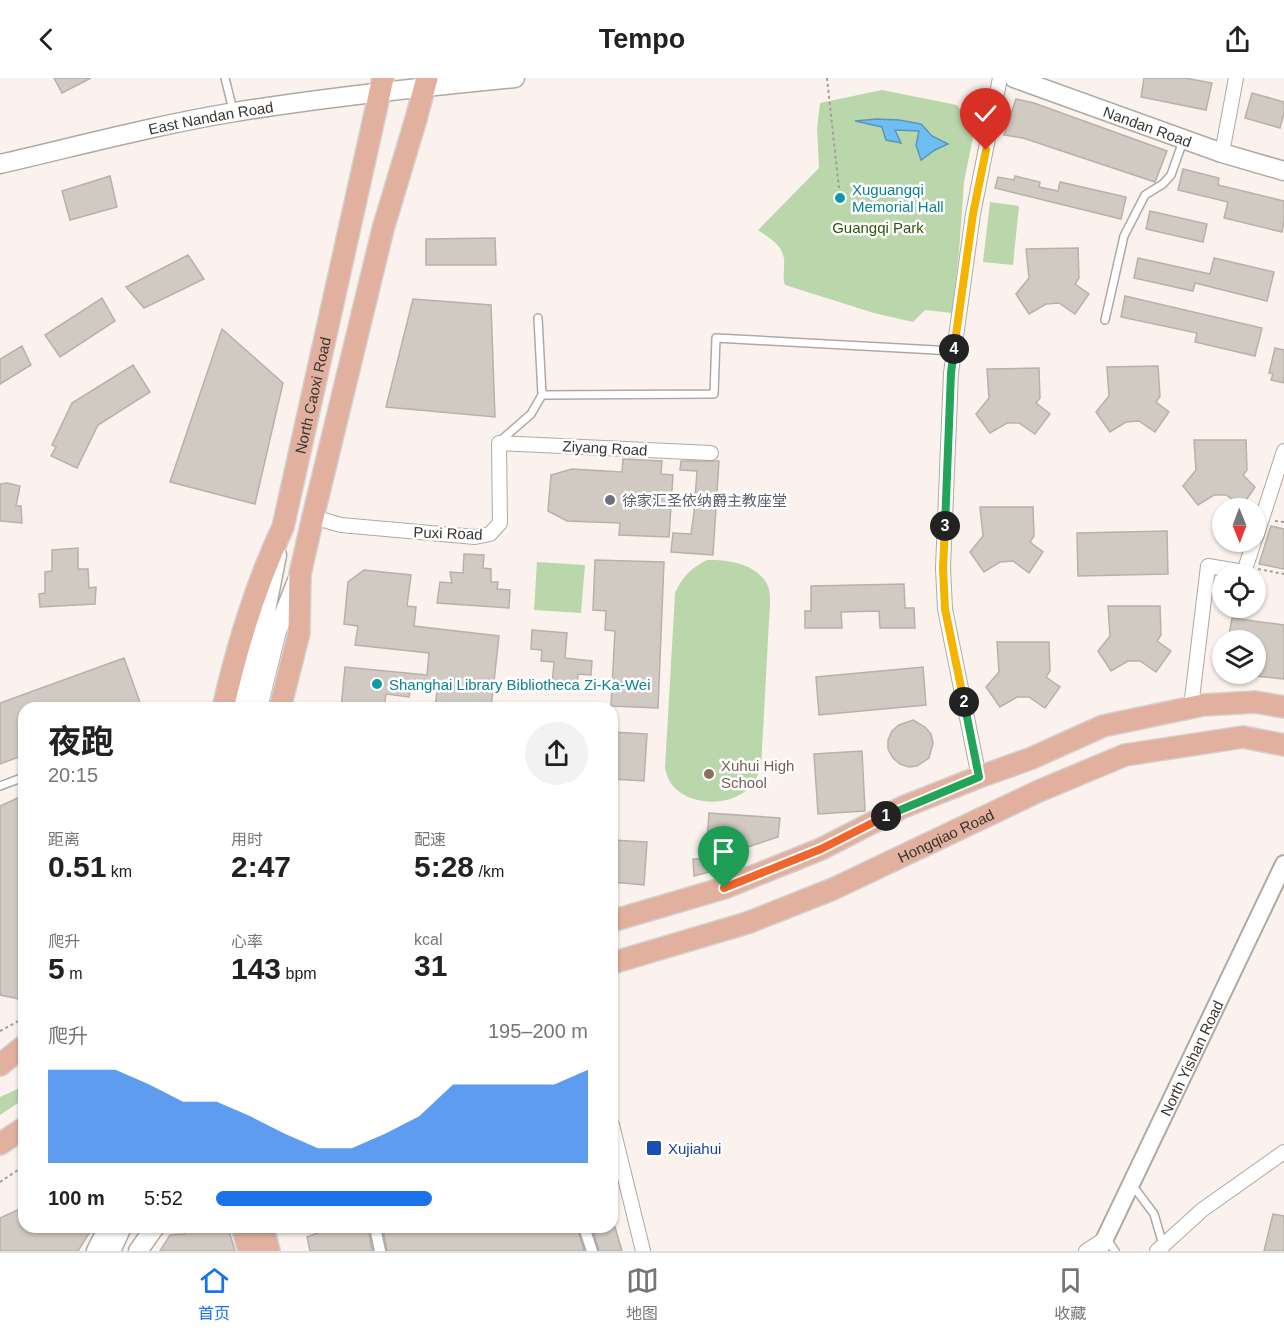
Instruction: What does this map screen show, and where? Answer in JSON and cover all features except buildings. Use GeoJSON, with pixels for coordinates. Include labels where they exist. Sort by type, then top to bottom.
{"type":"FeatureCollection","features":[{"type":"Feature","properties":{"kind":"main road"},"geometry":{"type":"LineString","coordinates":[[426,82],[515,78]]}},
{"type":"Feature","properties":{"kind":"main road","name":"Nandan Road"},"geometry":{"type":"LineString","coordinates":[[1014,78],[1183,140],[1284,171]]}},
{"type":"Feature","properties":{"kind":"main road","name":"East Nandan Road"},"geometry":{"type":"LineString","coordinates":[[0,164],[116,136],[233,112],[382,85],[426,82]]}},
{"type":"Feature","properties":{"kind":"main road","name":"North Caoxi Road"},"geometry":{"type":"LineString","coordinates":[[281,702],[298,633],[300,574],[313,517],[383,229],[426,82]]}},
{"type":"Feature","properties":{"kind":"main road","name":"North Caoxi Road"},"geometry":{"type":"LineString","coordinates":[[228,702],[247,619],[273,546],[283,527],[382,85]]}},
{"type":"Feature","properties":{"kind":"main road"},"geometry":{"type":"LineString","coordinates":[[259,702],[277,631],[300,574]]}},
{"type":"Feature","properties":{"kind":"main road"},"geometry":{"type":"LineString","coordinates":[[618,919],[724,888],[821,849],[903,807],[1032,758],[1103,726],[1191,707],[1255,702],[1284,706]]}},
{"type":"Feature","properties":{"kind":"main road","name":"Hongqiao Road"},"geometry":{"type":"LineString","coordinates":[[618,961],[747,922],[833,889],[1038,792],[1125,755],[1243,737],[1284,745]]}},
{"type":"Feature","properties":{"kind":"main road"},"geometry":{"type":"LineString","coordinates":[[0,1065],[18,1051]]}},
{"type":"Feature","properties":{"kind":"main road"},"geometry":{"type":"LineString","coordinates":[[0,1072],[18,1064]]}},
{"type":"Feature","properties":{"kind":"main road"},"geometry":{"type":"LineString","coordinates":[[0,1144],[18,1132]]}},
{"type":"Feature","properties":{"kind":"main road"},"geometry":{"type":"LineString","coordinates":[[96,1251],[105,1233]]}},
{"type":"Feature","properties":{"kind":"main road"},"geometry":{"type":"LineString","coordinates":[[111,1251],[119,1233]]}},
{"type":"Feature","properties":{"kind":"main road"},"geometry":{"type":"LineString","coordinates":[[138,1251],[151,1233]]}},
{"type":"Feature","properties":{"kind":"main road"},"geometry":{"type":"LineString","coordinates":[[264,1233],[269,1251]]}},
{"type":"Feature","properties":{"kind":"street"},"geometry":{"type":"LineString","coordinates":[[979,777],[945,609],[943,568],[951,373],[973,214],[1000,78]]}},
{"type":"Feature","properties":{"kind":"street"},"geometry":{"type":"LineString","coordinates":[[1222,153],[1236,78]]}},
{"type":"Feature","properties":{"kind":"street","name":"Ziyang Road"},"geometry":{"type":"LineString","coordinates":[[499,443],[711,453]]}},
{"type":"Feature","properties":{"kind":"street","name":"Puxi Road"},"geometry":{"type":"LineString","coordinates":[[313,517],[341,525],[475,537],[490,534],[500,523],[499,443]]}},
{"type":"Feature","properties":{"kind":"street"},"geometry":{"type":"LineString","coordinates":[[1266,507],[1284,452]]}},
{"type":"Feature","properties":{"kind":"street"},"geometry":{"type":"LineString","coordinates":[[1191,707],[1208,566],[1244,572],[1251,552]]}},
{"type":"Feature","properties":{"kind":"street","name":"North Yishan Road"},"geometry":{"type":"LineString","coordinates":[[1107,1247],[1131,1184],[1284,864]]}},
{"type":"Feature","properties":{"kind":"street"},"geometry":{"type":"LineString","coordinates":[[618,1149],[643,1251]]}},
{"type":"Feature","properties":{"kind":"street"},"geometry":{"type":"LineString","coordinates":[[1160,1248],[1202,1210],[1284,1152]]}},
{"type":"Feature","properties":{"kind":"street"},"geometry":{"type":"LineString","coordinates":[[376,1233],[380,1251]]}},
{"type":"Feature","properties":{"kind":"street"},"geometry":{"type":"LineString","coordinates":[[586,1233],[592,1251]]}},
{"type":"Feature","properties":{"kind":"street"},"geometry":{"type":"LineString","coordinates":[[1086,1251],[1107,1247]]}},
{"type":"Feature","properties":{"kind":"lane"},"geometry":{"type":"LineString","coordinates":[[225,78],[233,112]]}},
{"type":"Feature","properties":{"kind":"lane"},"geometry":{"type":"LineString","coordinates":[[1105,320],[1124,236],[1145,195],[1171,175],[1183,140]]}},
{"type":"Feature","properties":{"kind":"lane","name":"North Caoxi Road"},"geometry":{"type":"LineString","coordinates":[[383,229],[385,258]]}},
{"type":"Feature","properties":{"kind":"lane"},"geometry":{"type":"LineString","coordinates":[[499,443],[531,414],[542,394],[538,318]]}},
{"type":"Feature","properties":{"kind":"lane"},"geometry":{"type":"LineString","coordinates":[[542,394],[714,394],[716,338],[954,351]]}},
{"type":"Feature","properties":{"kind":"lane","name":"North Caoxi Road"},"geometry":{"type":"LineString","coordinates":[[321,489],[336,465]]}},
{"type":"Feature","properties":{"kind":"lane"},"geometry":{"type":"LineString","coordinates":[[0,786],[18,779]]}},
{"type":"Feature","properties":{"kind":"lane"},"geometry":{"type":"LineString","coordinates":[[1131,1184],[1154,1214],[1160,1248]]}},
{"type":"Feature","properties":{"kind":"path"},"geometry":{"type":"LineString","coordinates":[[826,78],[839,188]]}},
{"type":"Feature","properties":{"kind":"path"},"geometry":{"type":"LineString","coordinates":[[1271,520],[1284,522]]}},
{"type":"Feature","properties":{"kind":"path"},"geometry":{"type":"LineString","coordinates":[[0,1031],[18,1021]]}},
{"type":"Feature","properties":{"kind":"path"},"geometry":{"type":"LineString","coordinates":[[0,1182],[18,1170]]}},
{"type":"Feature","properties":{"kind":"green space","name":"Guangqi Park"},"geometry":{"type":"Polygon","coordinates":[[[882,90],[957,105],[974,132],[964,182],[952,313],[925,310],[913,322],[874,313],[785,285],[784,259],[781,249],[758,230],[819,168],[817,129],[820,103],[882,90]]]}},
{"type":"Feature","properties":{"kind":"green space"},"geometry":{"type":"Polygon","coordinates":[[[990,202],[1019,206],[1013,265],[983,262],[990,202]]]}},
{"type":"Feature","properties":{"kind":"green space"},"geometry":{"type":"Polygon","coordinates":[[[707,560],[734,562],[751,569],[765,581],[770,598],[761,768],[753,783],[741,794],[723,801],[712,802],[692,799],[684,795],[672,784],[665,768],[675,593],[688,574],[707,560]]]}},
{"type":"Feature","properties":{"kind":"green space"},"geometry":{"type":"Polygon","coordinates":[[[537,562],[585,565],[581,613],[534,610],[537,562]]]}},
{"type":"Feature","properties":{"kind":"green space"},"geometry":{"type":"Polygon","coordinates":[[[18,1089],[18,1103],[0,1115],[0,1097],[18,1089]]]}},
{"type":"Feature","properties":{"kind":"water"},"geometry":{"type":"Polygon","coordinates":[[[877,119],[921,124],[932,136],[948,144],[921,160],[916,145],[919,131],[895,130],[901,143],[886,140],[882,127],[855,121],[877,119]]]}},
{"type":"Feature","properties":{"kind":"place","name":"Xuguangqi Memorial Hall"},"geometry":{"type":"Point","coordinates":[840,198]}},
{"type":"Feature","properties":{"kind":"place","name":"徐家汇圣依纳爵主教座堂"},"geometry":{"type":"Point","coordinates":[610,500]}},
{"type":"Feature","properties":{"kind":"place","name":"Shanghai Library Bibliotheca Zi-Ka-Wei"},"geometry":{"type":"Point","coordinates":[377,684]}},
{"type":"Feature","properties":{"kind":"place","name":"Xuhui High School"},"geometry":{"type":"Point","coordinates":[709,774]}},
{"type":"Feature","properties":{"kind":"place","name":"Xujiahui"},"geometry":{"type":"Point","coordinates":[654,1148]}},
{"type":"Feature","properties":{"kind":"route"},"geometry":{"type":"LineString","coordinates":[[724,888],[821,849],[903,807],[979,777],[945,609],[943,568],[951,373],[973,214],[986,150]]}}]}
